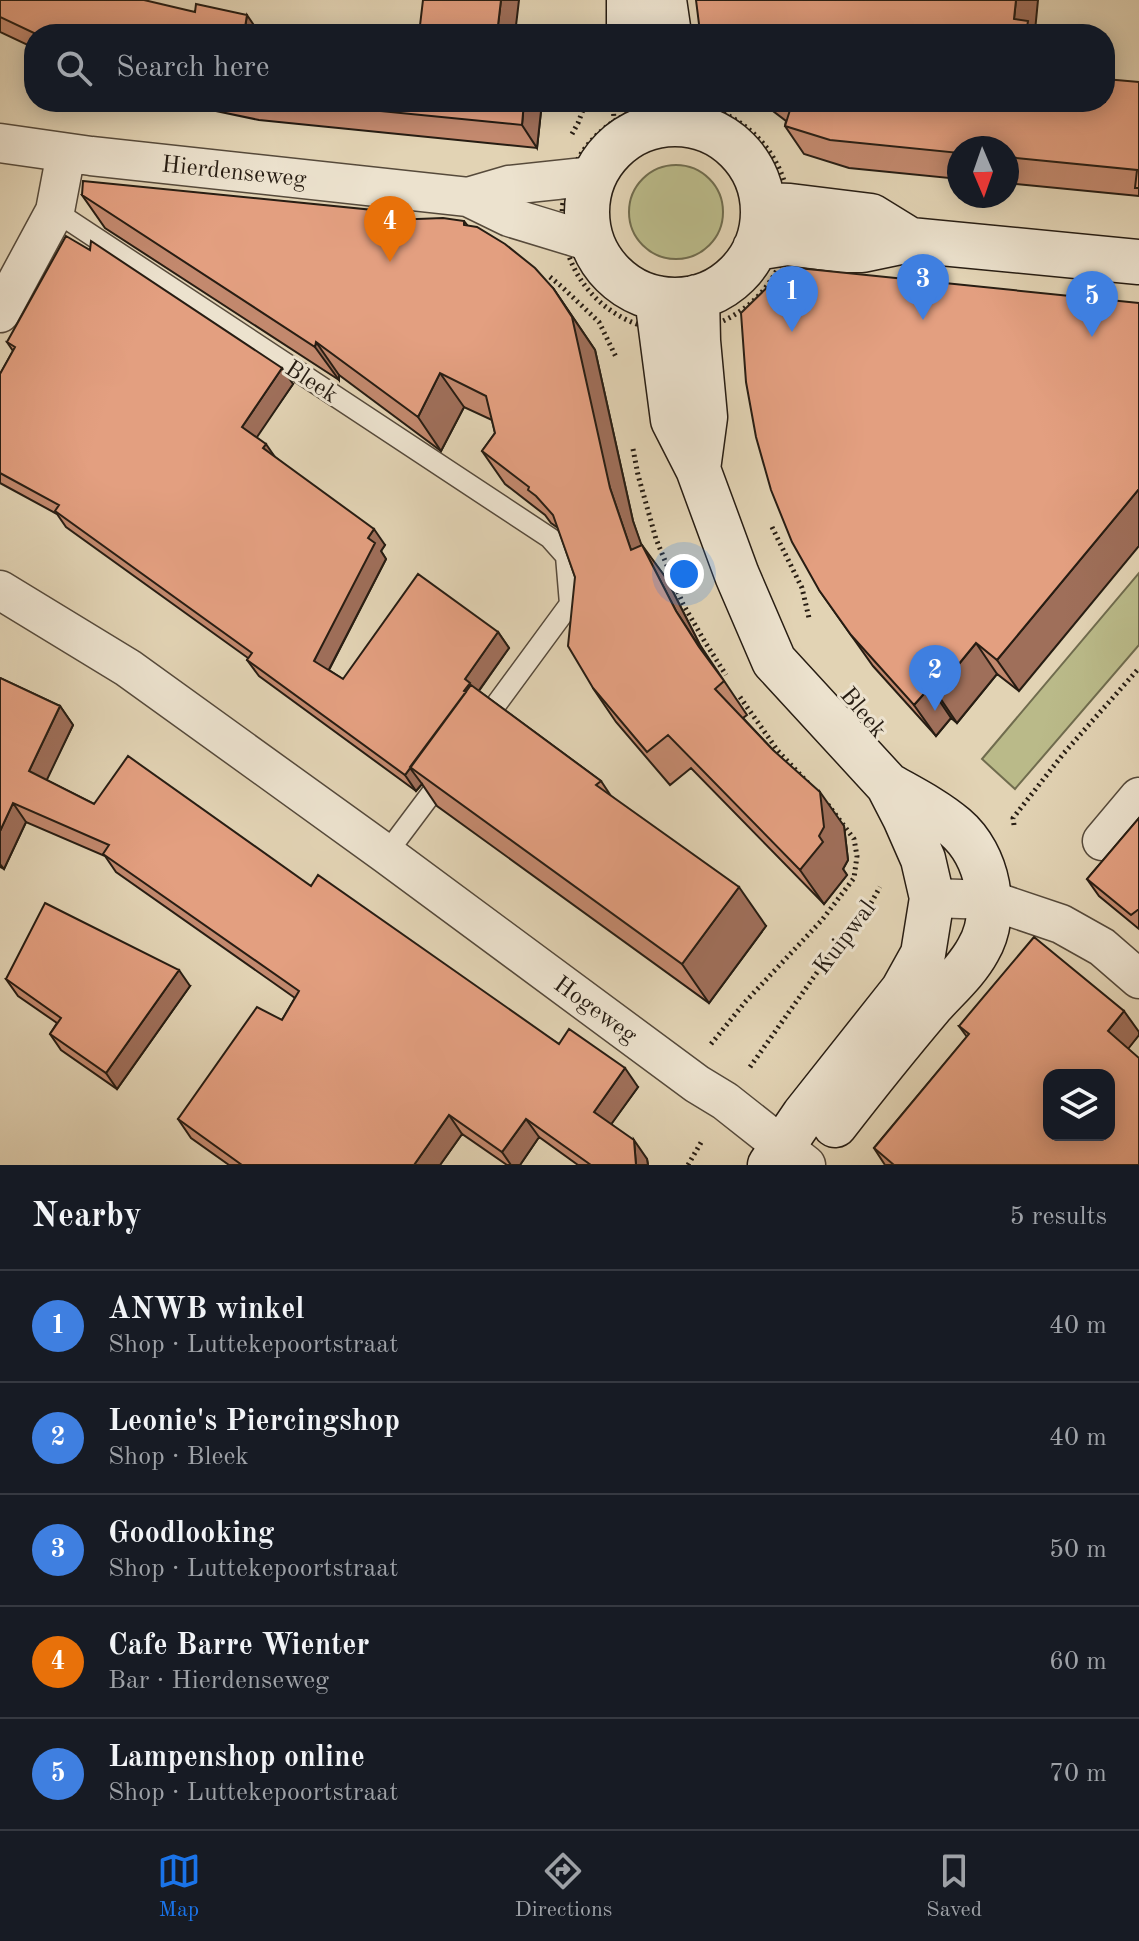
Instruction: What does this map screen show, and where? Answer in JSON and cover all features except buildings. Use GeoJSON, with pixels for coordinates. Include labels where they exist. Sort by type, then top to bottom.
{"type":"FeatureCollection","features":[{"type":"Feature","properties":{"kind":"street"},"geometry":{"type":"LineString","coordinates":[[629,0],[629,24]]}},
{"type":"Feature","properties":{"kind":"street"},"geometry":{"type":"LineString","coordinates":[[664,0],[668,24]]}},
{"type":"Feature","properties":{"kind":"street"},"geometry":{"type":"LineString","coordinates":[[689,112],[662,124],[625,114],[610,152],[581,178],[587,198],[586,220],[577,238],[615,277],[693,318],[712,292],[743,268],[774,225]]}},
{"type":"Feature","properties":{"kind":"street"},"geometry":{"type":"LineString","coordinates":[[701,112],[720,136],[742,154],[756,178],[774,225],[842,250],[862,250],[910,240],[1139,262]]}},
{"type":"Feature","properties":{"kind":"street","name":"Hierdenseweg"},"geometry":{"type":"LineString","coordinates":[[0,143],[468,197],[509,217],[577,238]]}},
{"type":"Feature","properties":{"kind":"street"},"geometry":{"type":"LineString","coordinates":[[0,313],[55,211],[66,153]]}},
{"type":"Feature","properties":{"kind":"street","name":"Hierdenseweg"},"geometry":{"type":"LineString","coordinates":[[468,197],[509,185],[581,178]]}},
{"type":"Feature","properties":{"kind":"street","name":"Bleek"},"geometry":{"type":"LineString","coordinates":[[693,318],[705,417],[698,469],[737,575],[774,661],[888,785],[923,859],[932,898]]}},
{"type":"Feature","properties":{"kind":"street","name":"Hogeweg"},"geometry":{"type":"LineString","coordinates":[[0,590],[128,668],[685,1075],[725,1101],[793,1161]]}},
{"type":"Feature","properties":{"kind":"street","name":"Bleek"},"geometry":{"type":"LineString","coordinates":[[888,785],[958,829],[981,864],[990,900]]}},
{"type":"Feature","properties":{"kind":"street"},"geometry":{"type":"LineString","coordinates":[[1102,841],[1139,797]]}},
{"type":"Feature","properties":{"kind":"street"},"geometry":{"type":"LineString","coordinates":[[793,1161],[804,1115],[903,990],[923,954],[932,898],[990,900],[1061,924],[1102,947],[1139,979]]}},
{"type":"Feature","properties":{"kind":"street"},"geometry":{"type":"LineString","coordinates":[[793,1161],[967,967],[980,947],[990,900]]}},
{"type":"Feature","properties":{"kind":"lane","name":"Bleek"},"geometry":{"type":"LineString","coordinates":[[55,211],[550,538],[566,556],[570,604],[386,854]]}},
{"type":"Feature","properties":{"kind":"path"},"geometry":{"type":"LineString","coordinates":[[625,114],[597,134],[575,163],[581,178],[562,206],[577,238],[569,257],[595,297],[625,319],[693,318],[740,310],[757,297],[780,262],[774,225],[784,181],[773,157],[757,136],[737,120],[711,112]]}},
{"type":"Feature","properties":{"kind":"path"},"geometry":{"type":"LineString","coordinates":[[541,271],[599,322],[621,369]]}},
{"type":"Feature","properties":{"kind":"path"},"geometry":{"type":"LineString","coordinates":[[633,448],[656,539],[683,604],[755,719],[778,751],[815,791]]}},
{"type":"Feature","properties":{"kind":"path"},"geometry":{"type":"LineString","coordinates":[[768,516],[802,588],[809,619]]}},
{"type":"Feature","properties":{"kind":"path"},"geometry":{"type":"LineString","coordinates":[[1013,818],[1064,753],[1139,668]]}},
{"type":"Feature","properties":{"kind":"path"},"geometry":{"type":"LineString","coordinates":[[708,1049],[746,1001],[822,920],[854,878],[857,856],[854,839],[825,801]]}},
{"type":"Feature","properties":{"kind":"path","name":"Kuipwal"},"geometry":{"type":"LineString","coordinates":[[725,1101],[828,957],[867,910],[880,890],[883,878]]}},
{"type":"Feature","properties":{"kind":"green space"},"geometry":{"type":"Polygon","coordinates":[[[676,165],[694,169],[709,179],[719,194],[723,212],[719,230],[709,245],[694,255],[676,259],[658,255],[643,245],[633,230],[629,212],[633,194],[643,179],[658,169],[676,165]]]}},
{"type":"Feature","properties":{"kind":"green space"},"geometry":{"type":"Polygon","coordinates":[[[1139,573],[1139,645],[1015,789],[982,759],[1139,573]]]}},
{"type":"Feature","properties":{"kind":"place","name":"Cafe Barre Wienter"},"geometry":{"type":"Point","coordinates":[390,262]}},
{"type":"Feature","properties":{"kind":"place","name":"Goodlooking"},"geometry":{"type":"Point","coordinates":[923,320]}},
{"type":"Feature","properties":{"kind":"place","name":"ANWB winkel"},"geometry":{"type":"Point","coordinates":[792,332]}},
{"type":"Feature","properties":{"kind":"place","name":"Lampenshop online"},"geometry":{"type":"Point","coordinates":[1092,337]}},
{"type":"Feature","properties":{"kind":"place","name":"Leonie's Piercingshop"},"geometry":{"type":"Point","coordinates":[935,711]}}]}
